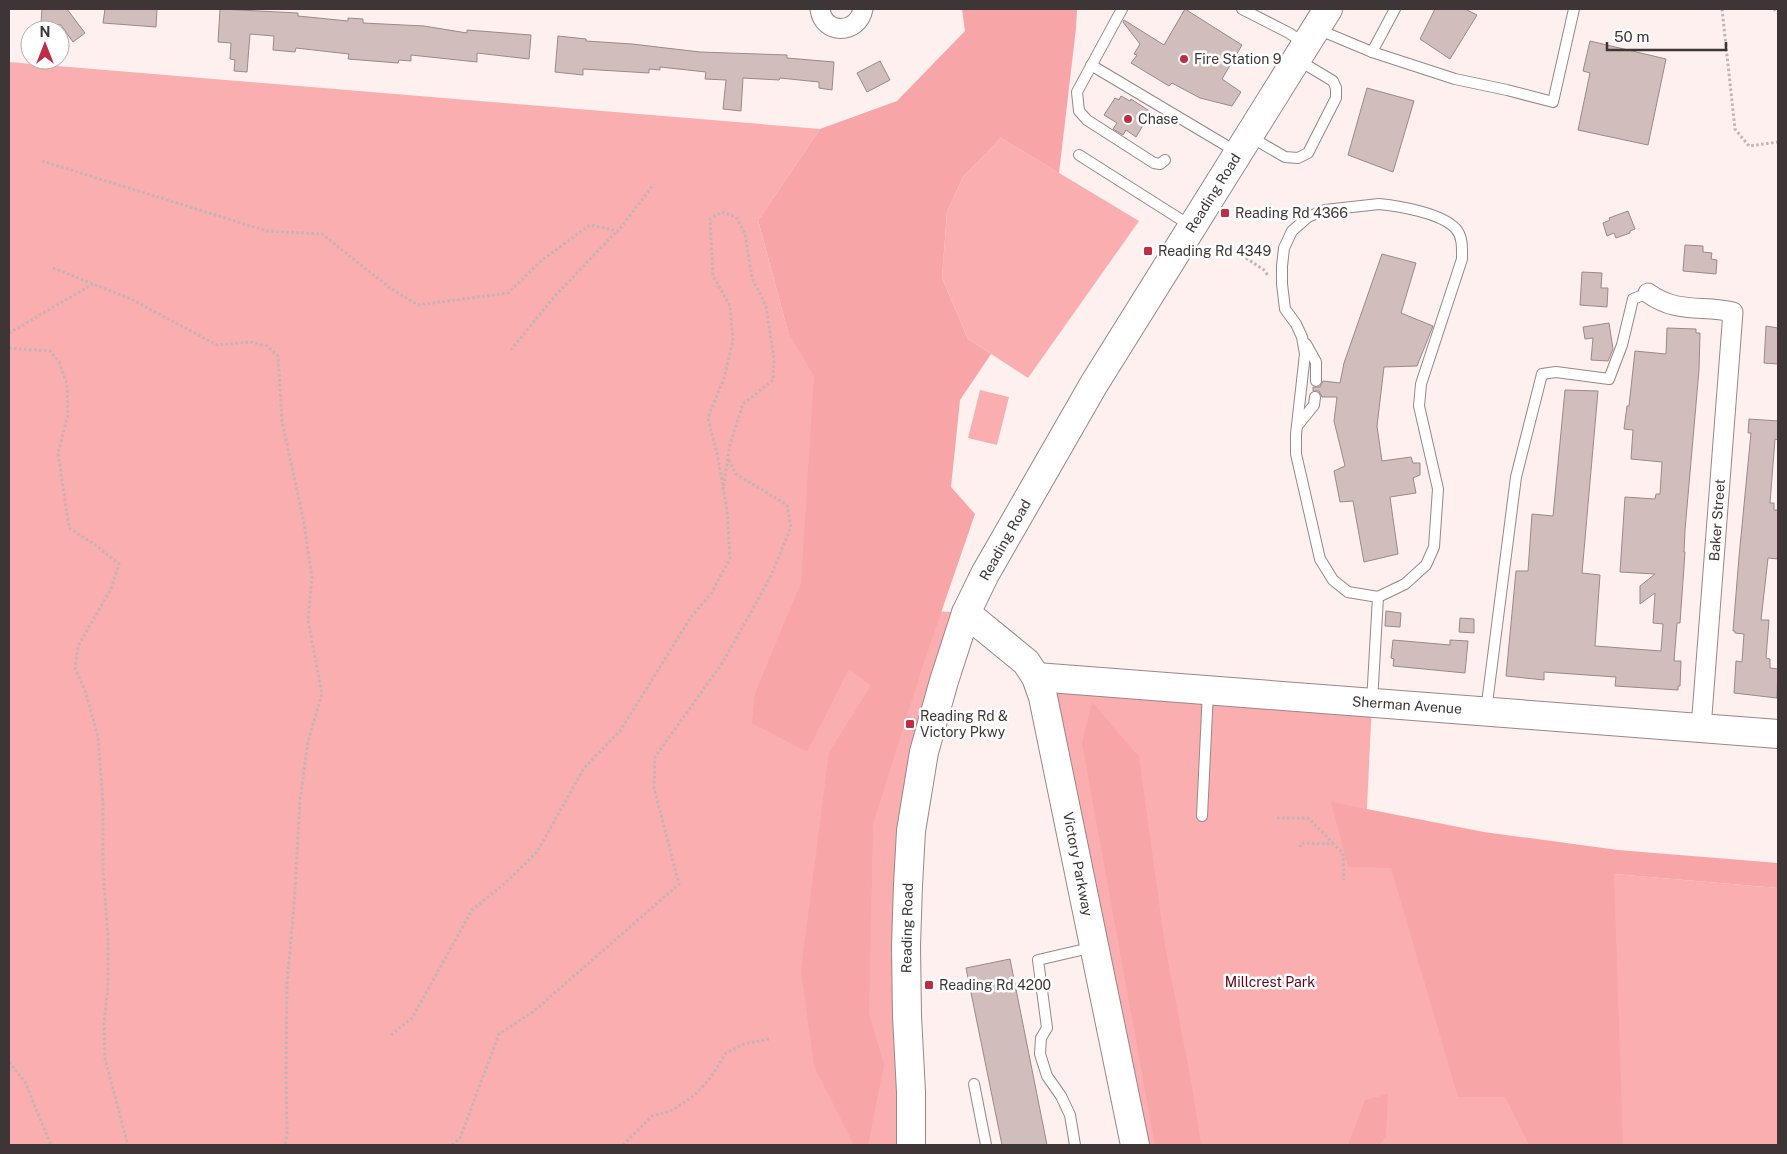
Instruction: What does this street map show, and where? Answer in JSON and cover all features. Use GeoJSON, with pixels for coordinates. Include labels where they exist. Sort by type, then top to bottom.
{"type":"FeatureCollection","features":[{"type":"Feature","properties":{"kind":"street"},"geometry":{"type":"LineString","coordinates":[[820,9],[827,24],[840,29],[858,22],[862,9]]}},
{"type":"Feature","properties":{"kind":"street","name":"Reading Road"},"geometry":{"type":"LineString","coordinates":[[911,1145],[912,1092],[907,1016],[906,946],[912,831],[924,752],[966,613],[985,574],[1067,430],[1311,35]]}},
{"type":"Feature","properties":{"kind":"street","name":"Baker Street"},"geometry":{"type":"LineString","coordinates":[[1648,293],[1670,306],[1733,312],[1702,728]]}},
{"type":"Feature","properties":{"kind":"street","name":"Victory Parkway"},"geometry":{"type":"LineString","coordinates":[[966,613],[1026,662],[1036,677],[1048,717],[1134,1145]]}},
{"type":"Feature","properties":{"kind":"street","name":"Sherman Avenue"},"geometry":{"type":"LineString","coordinates":[[1036,677],[1778,734]]}},
{"type":"Feature","properties":{"kind":"lane"},"geometry":{"type":"LineString","coordinates":[[1122,9],[1077,92],[1079,111],[1087,120],[1154,163],[1160,164],[1165,160]]}},
{"type":"Feature","properties":{"kind":"lane"},"geometry":{"type":"LineString","coordinates":[[1242,9],[1289,33],[1311,35],[1372,52],[1455,79],[1553,102],[1574,9]]}},
{"type":"Feature","properties":{"kind":"lane"},"geometry":{"type":"LineString","coordinates":[[1372,52],[1395,9]]}},
{"type":"Feature","properties":{"kind":"lane"},"geometry":{"type":"LineString","coordinates":[[1091,65],[1243,144],[1285,157],[1298,158],[1308,153],[1336,98],[1336,88],[1311,35]]}},
{"type":"Feature","properties":{"kind":"lane"},"geometry":{"type":"LineString","coordinates":[[1079,155],[1192,227]]}},
{"type":"Feature","properties":{"kind":"lane"},"geometry":{"type":"LineString","coordinates":[[1302,337],[1304,354],[1296,454],[1320,560],[1332,580],[1348,592],[1378,597],[1405,584],[1426,565],[1434,547],[1438,489],[1419,406],[1421,384],[1462,259],[1462,243],[1456,230],[1445,221],[1407,207],[1379,204],[1325,210],[1308,217],[1292,231],[1284,248],[1282,266],[1285,309],[1296,324],[1316,362],[1316,381]]}},
{"type":"Feature","properties":{"kind":"lane"},"geometry":{"type":"LineString","coordinates":[[1486,711],[1516,477],[1542,374],[1556,372],[1609,379],[1622,345],[1633,299],[1648,293]]}},
{"type":"Feature","properties":{"kind":"lane"},"geometry":{"type":"LineString","coordinates":[[1297,427],[1314,405],[1314,397]]}},
{"type":"Feature","properties":{"kind":"lane"},"geometry":{"type":"LineString","coordinates":[[1372,703],[1378,597]]}},
{"type":"Feature","properties":{"kind":"lane"},"geometry":{"type":"LineString","coordinates":[[1202,816],[1208,690]]}},
{"type":"Feature","properties":{"kind":"lane"},"geometry":{"type":"LineString","coordinates":[[1075,1145],[1070,1115],[1061,1096],[1047,1076],[1040,1054],[1041,1038],[1047,1028],[1038,960],[1095,947]]}},
{"type":"Feature","properties":{"kind":"lane"},"geometry":{"type":"LineString","coordinates":[[974,1084],[986,1145]]}},
{"type":"Feature","properties":{"kind":"path"},"geometry":{"type":"LineString","coordinates":[[1722,9],[1735,130],[1749,146],[1778,142]]}},
{"type":"Feature","properties":{"kind":"path"},"geometry":{"type":"LineString","coordinates":[[1774,9],[1778,13]]}},
{"type":"Feature","properties":{"kind":"path"},"geometry":{"type":"LineString","coordinates":[[42,161],[267,231],[322,234],[390,288],[418,305],[508,293],[542,260],[590,225],[618,231]]}},
{"type":"Feature","properties":{"kind":"path"},"geometry":{"type":"LineString","coordinates":[[511,350],[553,298],[618,231],[654,184]]}},
{"type":"Feature","properties":{"kind":"path"},"geometry":{"type":"LineString","coordinates":[[391,1035],[412,1018],[472,910],[505,883],[537,852],[584,768],[620,731],[691,617],[711,594],[730,558],[727,510],[723,489],[718,458],[708,418],[724,378],[733,341],[730,306],[713,276],[710,219],[722,212],[736,217],[745,233],[752,278],[766,306],[774,359],[773,380],[743,404],[730,444],[723,489]]}},
{"type":"Feature","properties":{"kind":"path"},"geometry":{"type":"LineString","coordinates":[[1246,258],[1264,270],[1273,283],[1282,284]]}},
{"type":"Feature","properties":{"kind":"path"},"geometry":{"type":"LineString","coordinates":[[53,268],[132,299],[216,345],[250,342],[268,346],[278,356],[282,421],[304,524],[312,578],[308,620],[322,694],[308,741],[300,801],[287,984],[287,1134],[285,1145]]}},
{"type":"Feature","properties":{"kind":"path"},"geometry":{"type":"LineString","coordinates":[[9,333],[93,284]]}},
{"type":"Feature","properties":{"kind":"path"},"geometry":{"type":"LineString","coordinates":[[9,348],[50,351],[60,362],[67,384],[68,415],[58,453],[69,528],[94,544],[118,564],[111,589],[78,646],[75,668],[86,693],[98,737],[103,802],[103,869],[108,939],[108,987],[104,1023],[106,1059],[128,1145]]}},
{"type":"Feature","properties":{"kind":"path"},"geometry":{"type":"LineString","coordinates":[[452,1145],[460,1138],[499,1034],[534,1011],[678,884],[654,788],[655,756],[723,662],[770,578],[791,527],[787,505],[736,474],[728,458]]}},
{"type":"Feature","properties":{"kind":"path"},"geometry":{"type":"LineString","coordinates":[[1276,818],[1308,818],[1343,853],[1344,880]]}},
{"type":"Feature","properties":{"kind":"path"},"geometry":{"type":"LineString","coordinates":[[1300,847],[1301,843],[1333,844]]}},
{"type":"Feature","properties":{"kind":"path"},"geometry":{"type":"LineString","coordinates":[[622,1145],[652,1116],[673,1110],[695,1095],[711,1077],[726,1053],[744,1044],[769,1039]]}},
{"type":"Feature","properties":{"kind":"path"},"geometry":{"type":"LineString","coordinates":[[9,1062],[25,1082],[51,1145]]}},
{"type":"Feature","properties":{"kind":"green space"},"geometry":{"type":"Polygon","coordinates":[[[9,62],[20,63],[20,70],[70,70],[70,67],[820,129],[758,220],[788,332],[862,397],[872,607],[966,613],[924,752],[911,1145],[9,1145],[9,62]]]}},
{"type":"Feature","properties":{"kind":"green space"},"geometry":{"type":"Polygon","coordinates":[[[1001,138],[1139,221],[1028,378],[968,339],[942,278],[947,212],[963,177],[1001,138]]]}},
{"type":"Feature","properties":{"kind":"green space"},"geometry":{"type":"Polygon","coordinates":[[[980,390],[1009,397],[997,445],[968,438],[980,390]]]}},
{"type":"Feature","properties":{"kind":"green space","name":"Millcrest Park"},"geometry":{"type":"Polygon","coordinates":[[[1036,677],[1372,703],[1365,849],[1778,888],[1778,1145],[1135,1145],[1036,677]]]}},
{"type":"Feature","properties":{"kind":"shaded area"},"geometry":{"type":"Polygon","coordinates":[[[962,9],[1077,9],[1076,28],[1059,173],[1001,138],[963,177],[947,212],[942,278],[968,339],[991,354],[960,400],[951,487],[975,514],[924,662],[873,824],[869,1014],[884,1064],[868,1145],[854,1145],[814,1066],[801,970],[829,752],[871,686],[849,669],[807,752],[752,723],[755,693],[801,583],[814,376],[788,332],[758,220],[820,129],[897,101],[965,31],[962,9]]]}},
{"type":"Feature","properties":{"kind":"shaded area"},"geometry":{"type":"Polygon","coordinates":[[[1092,702],[1139,757],[1165,946],[1192,1086],[1201,1145],[1155,1145],[1082,743],[1092,702]]]}},
{"type":"Feature","properties":{"kind":"shaded area"},"geometry":{"type":"Polygon","coordinates":[[[1331,802],[1484,832],[1618,850],[1778,863],[1778,888],[1614,874],[1623,1145],[1529,1145],[1505,1097],[1458,1097],[1391,868],[1348,867],[1331,802]]]}},
{"type":"Feature","properties":{"kind":"shaded area"},"geometry":{"type":"Polygon","coordinates":[[[1388,1094],[1386,1136],[1379,1145],[1348,1145],[1365,1100],[1388,1094]]]}},
{"type":"Feature","properties":{"kind":"building"},"geometry":{"type":"Polygon","coordinates":[[[42,9],[67,9],[85,33],[73,42],[70,38],[70,20],[41,20],[42,9]]]}},
{"type":"Feature","properties":{"kind":"building"},"geometry":{"type":"Polygon","coordinates":[[[105,9],[157,9],[156,27],[103,23],[105,9]]]}},
{"type":"Feature","properties":{"kind":"building"},"geometry":{"type":"Polygon","coordinates":[[[220,9],[298,13],[298,16],[348,21],[348,18],[363,19],[363,23],[424,26],[467,33],[467,30],[531,35],[529,59],[477,53],[477,62],[411,55],[411,61],[399,60],[398,63],[348,59],[349,54],[296,48],[295,52],[273,50],[274,36],[250,34],[247,72],[234,71],[235,60],[230,59],[231,43],[218,42],[220,9]]]}},
{"type":"Feature","properties":{"kind":"building","name":"Fire Station 9"},"geometry":{"type":"Polygon","coordinates":[[[1185,9],[1242,45],[1222,79],[1241,92],[1232,106],[1200,98],[1172,83],[1169,86],[1131,63],[1137,55],[1134,54],[1140,44],[1123,22],[1124,20],[1164,45],[1185,9]]]}},
{"type":"Feature","properties":{"kind":"building"},"geometry":{"type":"Polygon","coordinates":[[[1435,9],[1465,9],[1477,15],[1450,59],[1420,39],[1435,9]]]}},
{"type":"Feature","properties":{"kind":"building"},"geometry":{"type":"Polygon","coordinates":[[[558,36],[586,39],[586,41],[700,52],[787,55],[787,58],[834,62],[832,90],[819,88],[819,82],[780,78],[779,80],[743,78],[741,111],[723,109],[726,80],[705,79],[706,72],[660,67],[660,70],[649,69],[649,73],[583,69],[583,75],[555,72],[558,36]]]}},
{"type":"Feature","properties":{"kind":"building"},"geometry":{"type":"Polygon","coordinates":[[[1590,41],[1666,59],[1648,145],[1578,130],[1590,73],[1583,71],[1590,41]]]}},
{"type":"Feature","properties":{"kind":"building"},"geometry":{"type":"Polygon","coordinates":[[[880,61],[890,80],[867,92],[857,73],[880,61]]]}},
{"type":"Feature","properties":{"kind":"building"},"geometry":{"type":"Polygon","coordinates":[[[1367,88],[1414,101],[1393,172],[1348,155],[1367,88]]]}},
{"type":"Feature","properties":{"kind":"building","name":"Chase"},"geometry":{"type":"Polygon","coordinates":[[[1121,96],[1130,101],[1131,99],[1151,112],[1136,137],[1126,130],[1123,135],[1113,129],[1117,123],[1104,115],[1115,98],[1119,100],[1121,96]]]}},
{"type":"Feature","properties":{"kind":"building"},"geometry":{"type":"Polygon","coordinates":[[[1628,211],[1635,229],[1616,238],[1614,233],[1607,236],[1603,223],[1610,220],[1609,218],[1628,211]]]}},
{"type":"Feature","properties":{"kind":"building"},"geometry":{"type":"Polygon","coordinates":[[[1685,245],[1703,246],[1703,252],[1712,253],[1711,259],[1717,260],[1716,274],[1683,271],[1685,245]]]}},
{"type":"Feature","properties":{"kind":"building"},"geometry":{"type":"Polygon","coordinates":[[[1382,254],[1416,263],[1401,313],[1433,326],[1417,366],[1384,367],[1377,426],[1382,461],[1411,457],[1413,463],[1420,463],[1420,475],[1413,478],[1416,493],[1390,497],[1398,554],[1364,562],[1353,501],[1340,502],[1334,471],[1345,466],[1334,421],[1337,397],[1322,397],[1319,391],[1313,391],[1313,387],[1320,387],[1323,381],[1340,383],[1344,363],[1382,254]]]}},
{"type":"Feature","properties":{"kind":"building"},"geometry":{"type":"Polygon","coordinates":[[[1582,272],[1602,273],[1601,288],[1608,288],[1607,307],[1580,305],[1582,272]]]}},
{"type":"Feature","properties":{"kind":"building"},"geometry":{"type":"Polygon","coordinates":[[[1609,323],[1613,349],[1608,361],[1591,360],[1593,338],[1585,339],[1583,327],[1609,323]]]}},
{"type":"Feature","properties":{"kind":"building"},"geometry":{"type":"Polygon","coordinates":[[[1766,326],[1778,328],[1778,364],[1764,363],[1766,326]]]}},
{"type":"Feature","properties":{"kind":"building"},"geometry":{"type":"Polygon","coordinates":[[[1667,328],[1696,329],[1696,333],[1700,333],[1699,370],[1685,530],[1680,623],[1677,623],[1674,661],[1681,661],[1680,686],[1678,686],[1678,690],[1615,686],[1616,677],[1544,672],[1544,680],[1506,676],[1516,571],[1528,571],[1532,514],[1553,516],[1565,390],[1598,391],[1582,573],[1600,575],[1595,646],[1661,651],[1663,624],[1653,623],[1655,593],[1640,604],[1640,586],[1655,574],[1620,572],[1625,497],[1655,499],[1656,494],[1660,494],[1662,462],[1631,459],[1633,430],[1624,429],[1627,406],[1629,406],[1635,351],[1666,354],[1667,328]]]}},
{"type":"Feature","properties":{"kind":"building"},"geometry":{"type":"Polygon","coordinates":[[[1749,419],[1778,421],[1778,440],[1775,439],[1770,503],[1774,503],[1774,510],[1778,510],[1778,559],[1768,558],[1761,620],[1769,620],[1766,658],[1770,659],[1770,668],[1778,669],[1777,698],[1734,693],[1736,661],[1742,662],[1744,634],[1733,631],[1751,433],[1748,433],[1749,419]]]}},
{"type":"Feature","properties":{"kind":"building"},"geometry":{"type":"Polygon","coordinates":[[[1386,611],[1401,613],[1400,627],[1385,626],[1386,611]]]}},
{"type":"Feature","properties":{"kind":"building"},"geometry":{"type":"Polygon","coordinates":[[[1460,618],[1474,619],[1474,633],[1459,632],[1460,618]]]}},
{"type":"Feature","properties":{"kind":"building"},"geometry":{"type":"Polygon","coordinates":[[[1393,640],[1450,645],[1450,640],[1468,641],[1465,673],[1393,666],[1394,659],[1391,658],[1393,640]]]}},
{"type":"Feature","properties":{"kind":"building"},"geometry":{"type":"Polygon","coordinates":[[[1010,959],[1047,1145],[1002,1145],[966,968],[1010,959]]]}},
{"type":"Feature","properties":{"kind":"place","name":"Fire Station 9"},"geometry":{"type":"Point","coordinates":[1184,59]}},
{"type":"Feature","properties":{"kind":"place","name":"Chase"},"geometry":{"type":"Point","coordinates":[1128,119]}},
{"type":"Feature","properties":{"kind":"place","name":"Reading Rd 4366"},"geometry":{"type":"Point","coordinates":[1225,213]}},
{"type":"Feature","properties":{"kind":"place","name":"Reading Rd 4349"},"geometry":{"type":"Point","coordinates":[1148,251]}},
{"type":"Feature","properties":{"kind":"place","name":"Reading Rd & Victory Pkwy"},"geometry":{"type":"Point","coordinates":[910,724]}},
{"type":"Feature","properties":{"kind":"place","name":"Reading Rd 4200"},"geometry":{"type":"Point","coordinates":[929,985]}}]}
